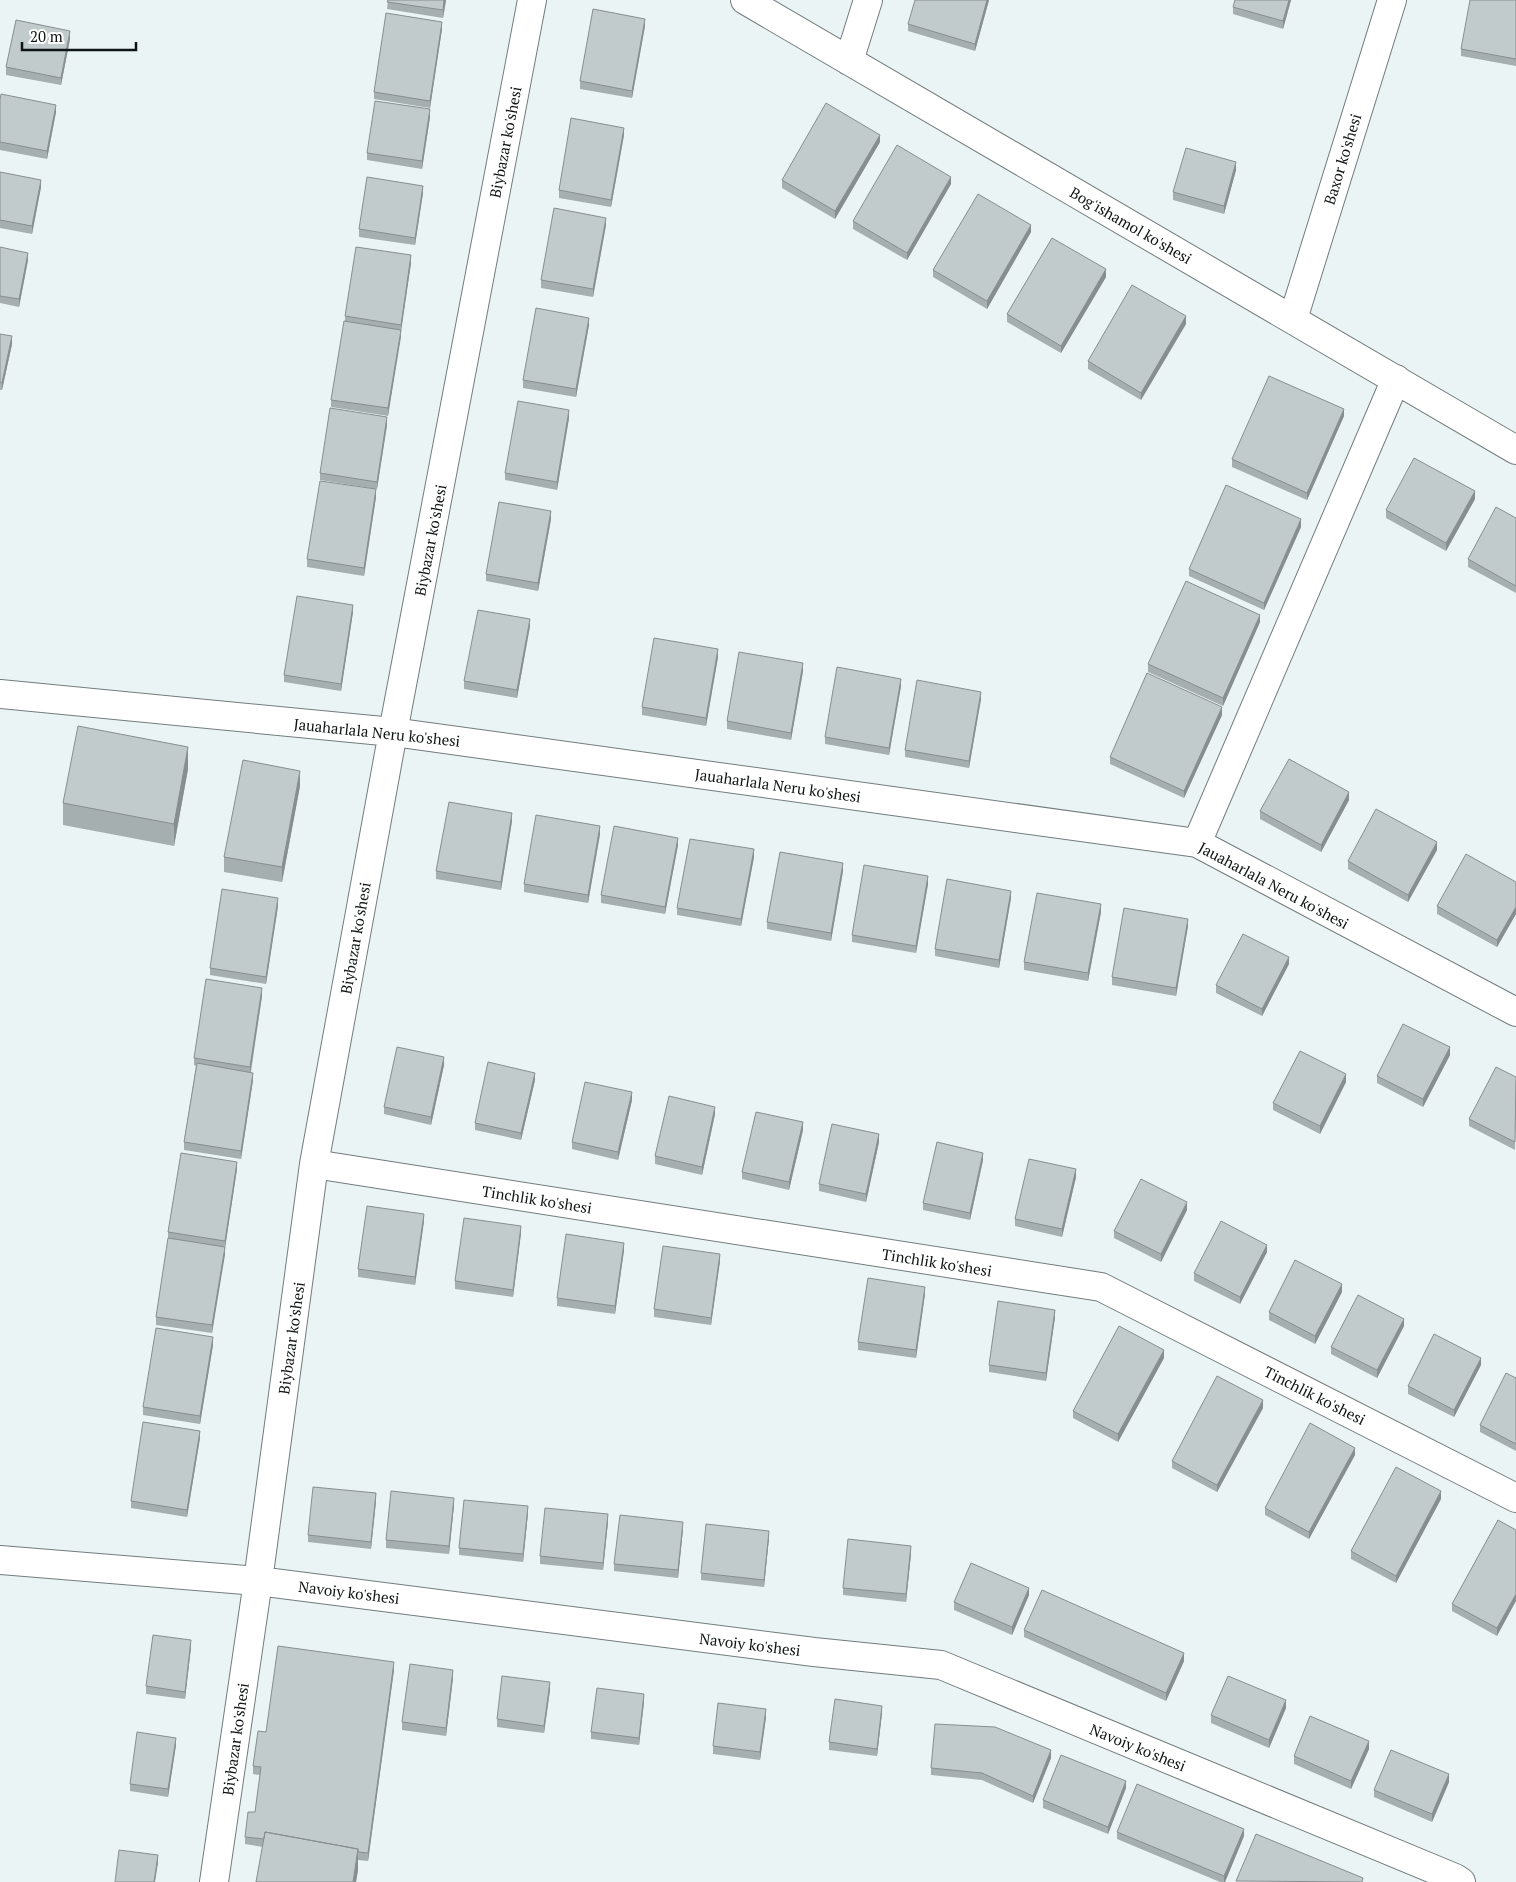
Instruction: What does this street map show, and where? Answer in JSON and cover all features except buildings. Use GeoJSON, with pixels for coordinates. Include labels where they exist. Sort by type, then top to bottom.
{"type":"FeatureCollection","features":[{"type":"Feature","properties":{"kind":"street","name":"Biybazar ko'shesi"},"geometry":{"type":"LineString","coordinates":[[214,1882],[258,1581],[314,1164],[393,732],[532,0]]}},
{"type":"Feature","properties":{"kind":"street","name":"Bog'ishamol ko'shesi"},"geometry":{"type":"LineString","coordinates":[[745,0],[1516,450]]}},
{"type":"Feature","properties":{"kind":"street"},"geometry":{"type":"LineString","coordinates":[[849,60],[868,0]]}},
{"type":"Feature","properties":{"kind":"street","name":"Baxor ko'shesi"},"geometry":{"type":"LineString","coordinates":[[1292,319],[1392,0]]}},
{"type":"Feature","properties":{"kind":"street"},"geometry":{"type":"LineString","coordinates":[[1197,843],[1396,379]]}},
{"type":"Feature","properties":{"kind":"street","name":"Jauaharlala Neru ko'shesi"},"geometry":{"type":"LineString","coordinates":[[0,694],[393,732],[1197,843],[1516,1012]]}},
{"type":"Feature","properties":{"kind":"street","name":"Tinchlik ko'shesi"},"geometry":{"type":"LineString","coordinates":[[314,1164],[1101,1287],[1516,1498]]}},
{"type":"Feature","properties":{"kind":"street","name":"Navoiy ko'shesi"},"geometry":{"type":"LineString","coordinates":[[0,1560],[258,1581],[814,1652],[941,1665],[1446,1874],[1461,1882]]}}]}
